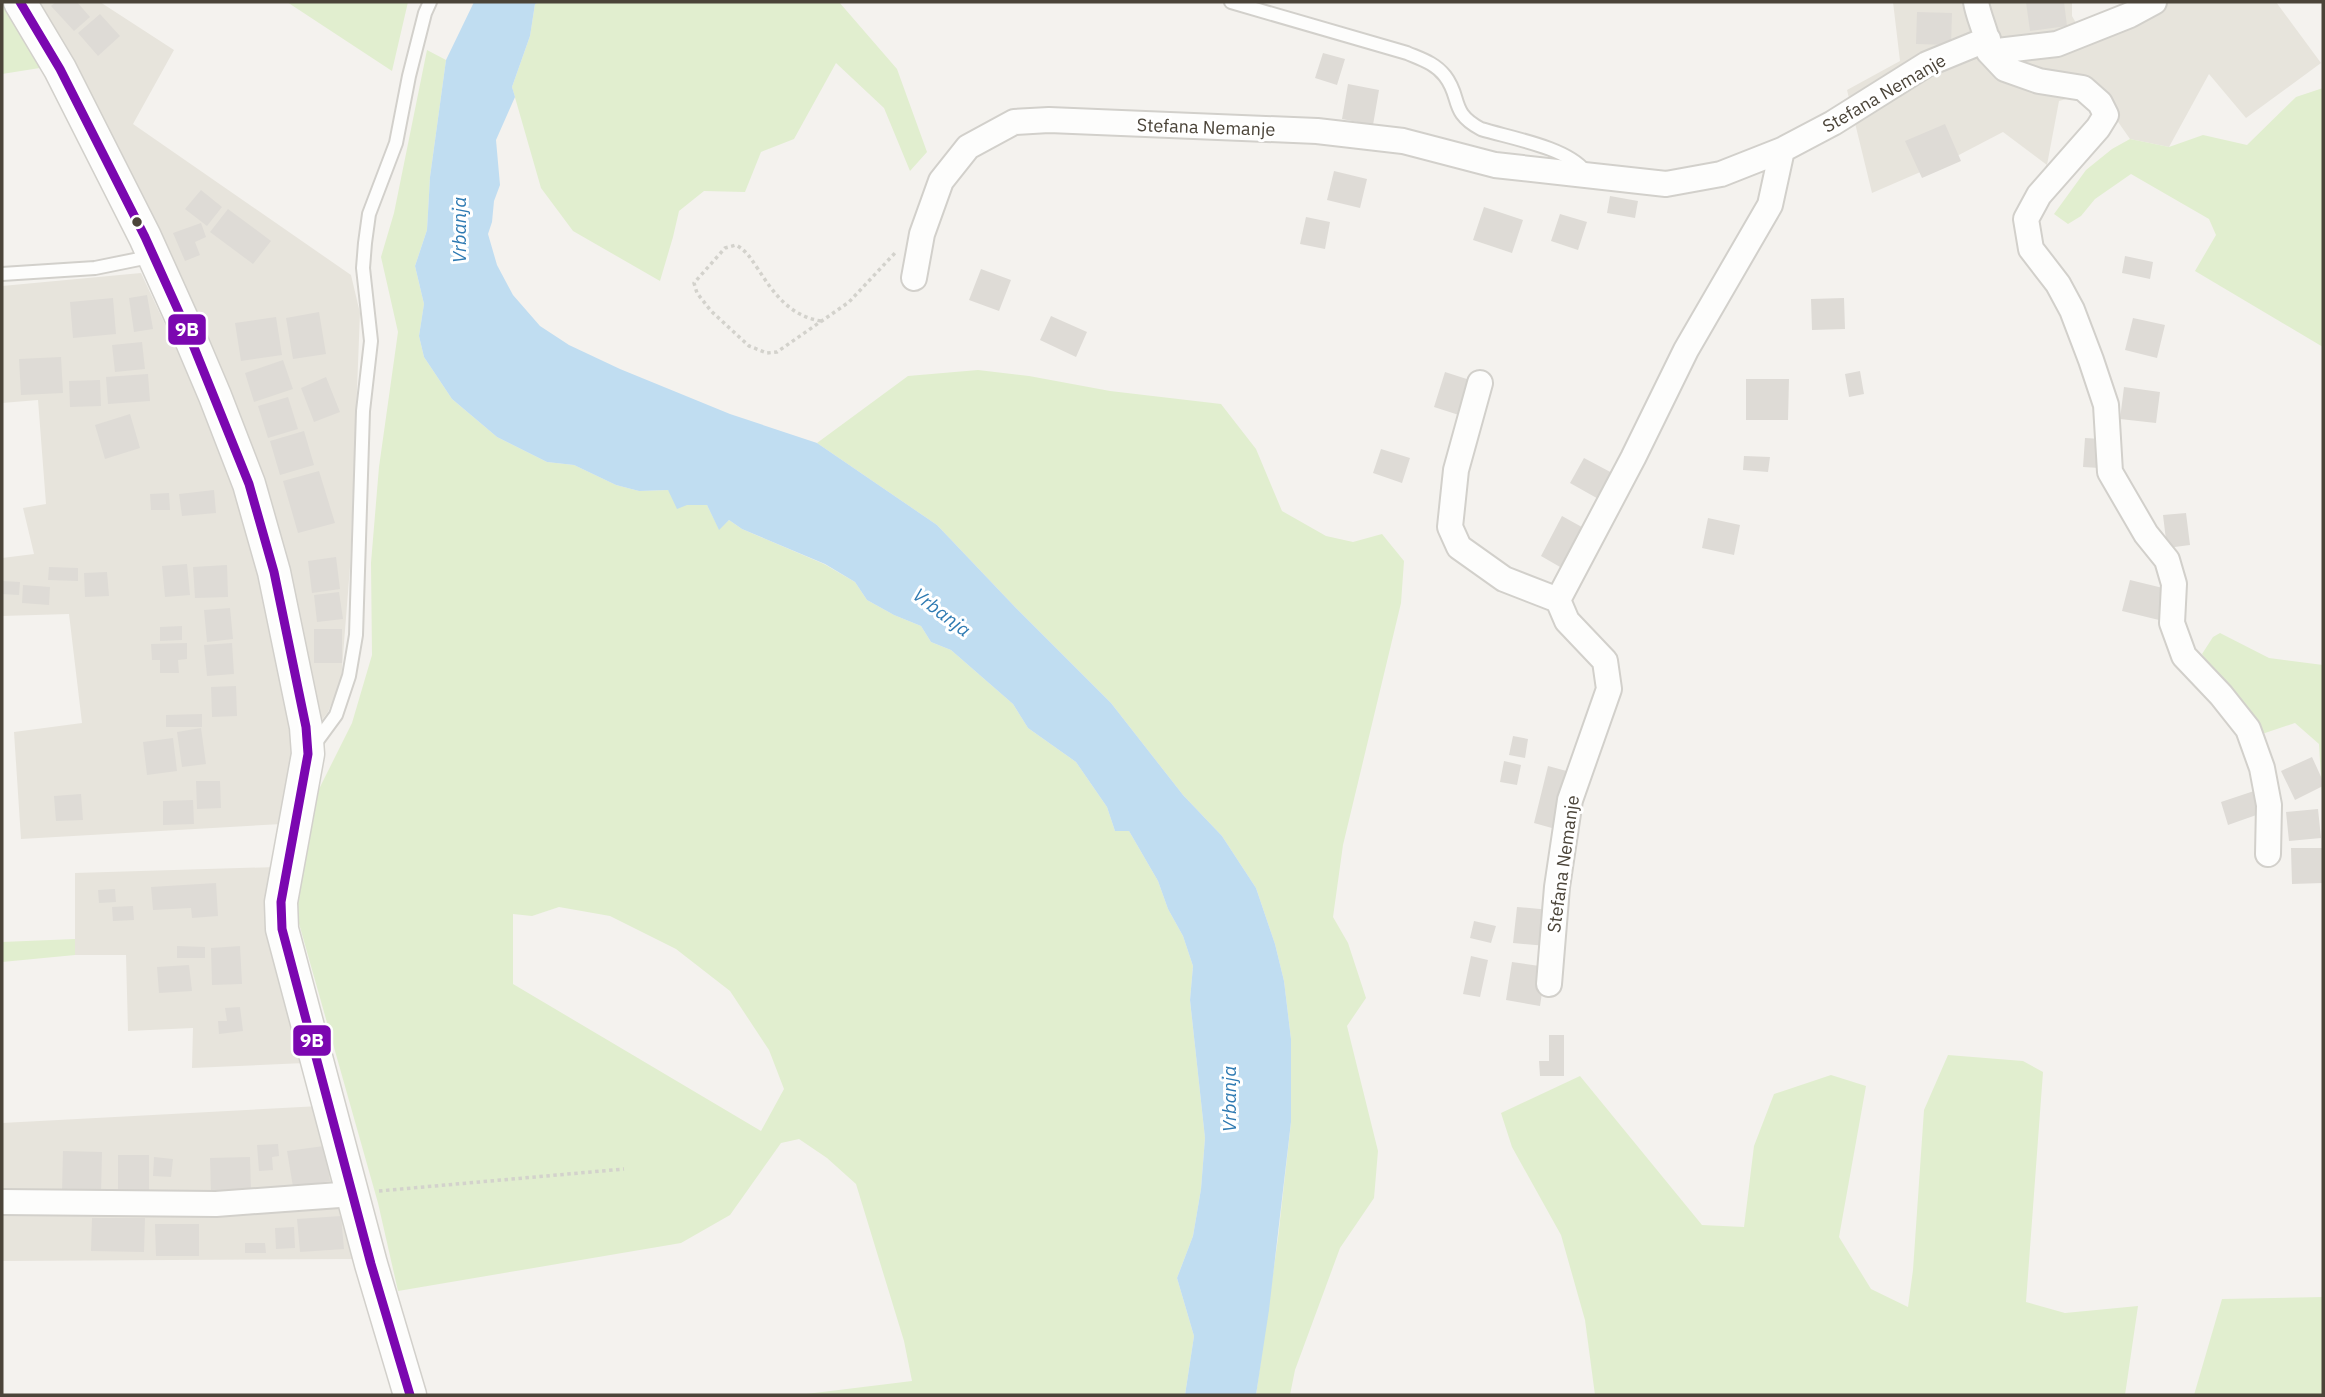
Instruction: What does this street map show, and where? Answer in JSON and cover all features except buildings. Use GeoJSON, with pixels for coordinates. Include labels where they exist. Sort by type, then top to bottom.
{"type":"FeatureCollection","features":[{"type":"Feature","properties":{"kind":"street"},"geometry":{"type":"LineString","coordinates":[[20,2],[60,69],[154,256],[215,396],[248,484],[274,572],[306,727],[307,754],[281,902],[282,929],[410,1395]]}},
{"type":"Feature","properties":{"kind":"street"},"geometry":{"type":"LineString","coordinates":[[1976,2],[1989,46],[2005,69],[2039,81],[2084,88],[2100,103],[2106,115],[2098,128],[2039,195],[2026,219],[2031,249],[2058,284],[2072,310],[2091,360],[2106,405],[2110,472],[2146,534],[2167,560],[2174,584],[2172,623],[2184,656],[2221,695],[2248,729],[2262,768],[2269,806],[2268,854]]}},
{"type":"Feature","properties":{"kind":"street","name":"Stefana Nemanje"},"geometry":{"type":"LineString","coordinates":[[914,278],[924,230],[941,181],[968,147],[1014,122],[1049,120],[1317,131],[1402,141],[1495,165],[1666,184],[1721,174],[1782,150],[1833,123],[1927,64],[1989,46],[2057,44],[2130,15],[2154,2]]}},
{"type":"Feature","properties":{"kind":"street"},"geometry":{"type":"LineString","coordinates":[[1480,383],[1457,470],[1450,527],[1459,547],[1504,579],[1558,600],[1686,350],[1770,205],[1782,150]]}},
{"type":"Feature","properties":{"kind":"street","name":"Stefana Nemanje"},"geometry":{"type":"LineString","coordinates":[[1549,984],[1557,887],[1570,800],[1609,689],[1605,661],[1567,621],[1558,600]]}},
{"type":"Feature","properties":{"kind":"street"},"geometry":{"type":"LineString","coordinates":[[2,1202],[216,1204],[353,1194]]}},
{"type":"Feature","properties":{"kind":"lane"},"geometry":{"type":"LineString","coordinates":[[307,754],[336,715],[349,676],[356,635],[363,411],[371,341],[363,268],[365,243],[369,214],[397,143],[409,76],[430,2]]}},
{"type":"Feature","properties":{"kind":"lane"},"geometry":{"type":"LineString","coordinates":[[1231,2],[1430,62],[1447,77],[1462,116],[1471,124],[1567,157],[1590,176]]}},
{"type":"Feature","properties":{"kind":"lane"},"geometry":{"type":"LineString","coordinates":[[2,274],[95,268],[154,256]]}},
{"type":"Feature","properties":{"kind":"path"},"geometry":{"type":"LineString","coordinates":[[821,321],[807,319],[784,304],[751,257],[736,245],[725,248],[694,283],[697,293],[711,311],[749,346],[767,353],[777,352],[849,302],[895,252],[924,230]]}},
{"type":"Feature","properties":{"kind":"path"},"geometry":{"type":"LineString","coordinates":[[353,1194],[624,1170]]}},
{"type":"Feature","properties":{"kind":"shaded area"},"geometry":{"type":"Polygon","coordinates":[[[35,2],[100,2],[174,50],[133,124],[351,275],[360,313],[350,567],[341,681],[328,712],[321,721],[314,713],[294,611],[35,2]]]}},
{"type":"Feature","properties":{"kind":"shaded area"},"geometry":{"type":"Polygon","coordinates":[[[1893,2],[2072,2],[2072,16],[2083,35],[2163,2],[2276,2],[2321,63],[2246,118],[2209,74],[2169,147],[2130,139],[2114,116],[2077,96],[2059,101],[2047,165],[2003,132],[1955,157],[1872,193],[1847,90],[1900,61],[1893,2]]]}},
{"type":"Feature","properties":{"kind":"shaded area"},"geometry":{"type":"Polygon","coordinates":[[[141,273],[216,433],[283,645],[298,740],[282,824],[21,839],[14,732],[82,723],[69,614],[2,616],[2,558],[34,554],[23,508],[46,504],[38,400],[2,403],[2,286],[141,273]]]}},
{"type":"Feature","properties":{"kind":"shaded area"},"geometry":{"type":"Polygon","coordinates":[[[277,867],[305,1063],[192,1068],[193,1028],[128,1031],[126,955],[75,955],[75,873],[277,867]]]}},
{"type":"Feature","properties":{"kind":"shaded area"},"geometry":{"type":"Polygon","coordinates":[[[320,1106],[356,1259],[2,1261],[2,1123],[320,1106]]]}},
{"type":"Feature","properties":{"kind":"green space"},"geometry":{"type":"Polygon","coordinates":[[[2,2],[11,2],[46,67],[2,74],[2,2]]]}},
{"type":"Feature","properties":{"kind":"green space"},"geometry":{"type":"Polygon","coordinates":[[[287,2],[408,2],[392,71],[287,2]]]}},
{"type":"Feature","properties":{"kind":"green space"},"geometry":{"type":"Polygon","coordinates":[[[839,2],[897,69],[927,152],[910,171],[884,108],[836,63],[794,139],[761,152],[745,192],[704,191],[679,211],[660,281],[573,231],[541,188],[512,87],[530,36],[535,4],[839,2]]]}},
{"type":"Feature","properties":{"kind":"green space"},"geometry":{"type":"Polygon","coordinates":[[[427,50],[446,60],[430,177],[427,230],[415,266],[424,304],[419,336],[424,357],[452,399],[497,437],[547,462],[574,465],[616,485],[639,491],[668,490],[687,505],[707,505],[719,529],[729,520],[742,529],[824,564],[855,582],[867,600],[921,626],[931,642],[951,650],[1013,704],[1028,728],[1076,762],[1107,807],[1115,831],[1129,831],[1158,881],[1168,909],[1183,936],[1193,966],[1190,1000],[1205,1138],[1201,1189],[1193,1236],[1177,1278],[1194,1336],[1185,1395],[798,1395],[912,1381],[904,1341],[856,1184],[827,1158],[799,1139],[781,1143],[730,1215],[681,1243],[398,1291],[378,1203],[296,913],[311,805],[352,723],[372,655],[371,563],[379,467],[398,332],[381,257],[394,213],[427,50]],[[559,907],[532,916],[513,914],[513,984],[761,1131],[784,1089],[769,1050],[730,991],[676,949],[610,916],[559,907]]]}},
{"type":"Feature","properties":{"kind":"green space"},"geometry":{"type":"Polygon","coordinates":[[[2323,88],[2323,347],[2195,271],[2216,235],[2209,219],[2131,174],[2095,199],[2081,216],[2068,224],[2054,214],[2086,170],[2112,149],[2130,139],[2169,147],[2203,135],[2247,145],[2296,97],[2323,88]]]}},
{"type":"Feature","properties":{"kind":"green space"},"geometry":{"type":"Polygon","coordinates":[[[978,370],[1110,391],[1221,404],[1256,449],[1282,511],[1326,536],[1353,542],[1382,534],[1404,561],[1401,603],[1343,845],[1333,917],[1348,943],[1366,998],[1347,1026],[1378,1151],[1374,1198],[1340,1248],[1295,1370],[1290,1395],[1256,1395],[1291,1122],[1291,1039],[1284,981],[1256,888],[1222,836],[1183,795],[1111,703],[937,525],[817,443],[908,376],[978,370]]]}},
{"type":"Feature","properties":{"kind":"green space"},"geometry":{"type":"Polygon","coordinates":[[[2220,633],[2269,658],[2323,665],[2323,813],[2319,744],[2295,723],[2262,734],[2202,654],[2213,637],[2220,633]]]}},
{"type":"Feature","properties":{"kind":"green space"},"geometry":{"type":"Polygon","coordinates":[[[75,939],[75,955],[2,962],[2,942],[75,939]]]}},
{"type":"Feature","properties":{"kind":"green space"},"geometry":{"type":"Polygon","coordinates":[[[1948,1055],[2023,1061],[2043,1072],[2026,1302],[2065,1313],[2138,1306],[2125,1395],[1595,1395],[1585,1320],[1561,1235],[1512,1147],[1501,1113],[1580,1076],[1702,1225],[1744,1227],[1754,1146],[1774,1094],[1831,1075],[1866,1086],[1839,1237],[1871,1289],[1908,1307],[1924,1110],[1948,1055]]]}},
{"type":"Feature","properties":{"kind":"green space"},"geometry":{"type":"Polygon","coordinates":[[[2323,1297],[2323,1395],[2194,1395],[2222,1299],[2323,1297]]]}},
{"type":"Feature","properties":{"kind":"water","name":"Vrbanja"},"geometry":{"type":"Polygon","coordinates":[[[474,2],[540,2],[535,4],[530,36],[512,87],[515,97],[496,140],[500,185],[488,234],[497,265],[513,295],[540,326],[569,345],[620,369],[730,414],[817,443],[937,525],[1111,703],[1183,795],[1222,836],[1256,888],[1284,981],[1291,1039],[1291,1122],[1256,1395],[1185,1395],[1194,1336],[1177,1278],[1193,1236],[1201,1189],[1205,1138],[1190,1000],[1193,966],[1183,936],[1168,909],[1158,881],[1129,831],[1115,831],[1107,807],[1076,762],[1028,728],[1013,704],[951,650],[931,642],[921,626],[867,600],[855,582],[825,564],[742,529],[729,520],[719,530],[707,505],[687,505],[677,509],[668,490],[639,491],[616,485],[574,465],[547,462],[497,437],[452,399],[424,357],[419,336],[424,304],[415,266],[427,230],[430,177],[446,60],[474,2]]]}},
{"type":"Feature","properties":{"kind":"transit line","name":"9B"},"geometry":{"type":"LineString","coordinates":[[20,2],[60,69],[145,237],[187,330],[249,484],[274,572],[306,727],[308,754],[281,902],[282,929],[371,1264],[410,1395]]}}]}
